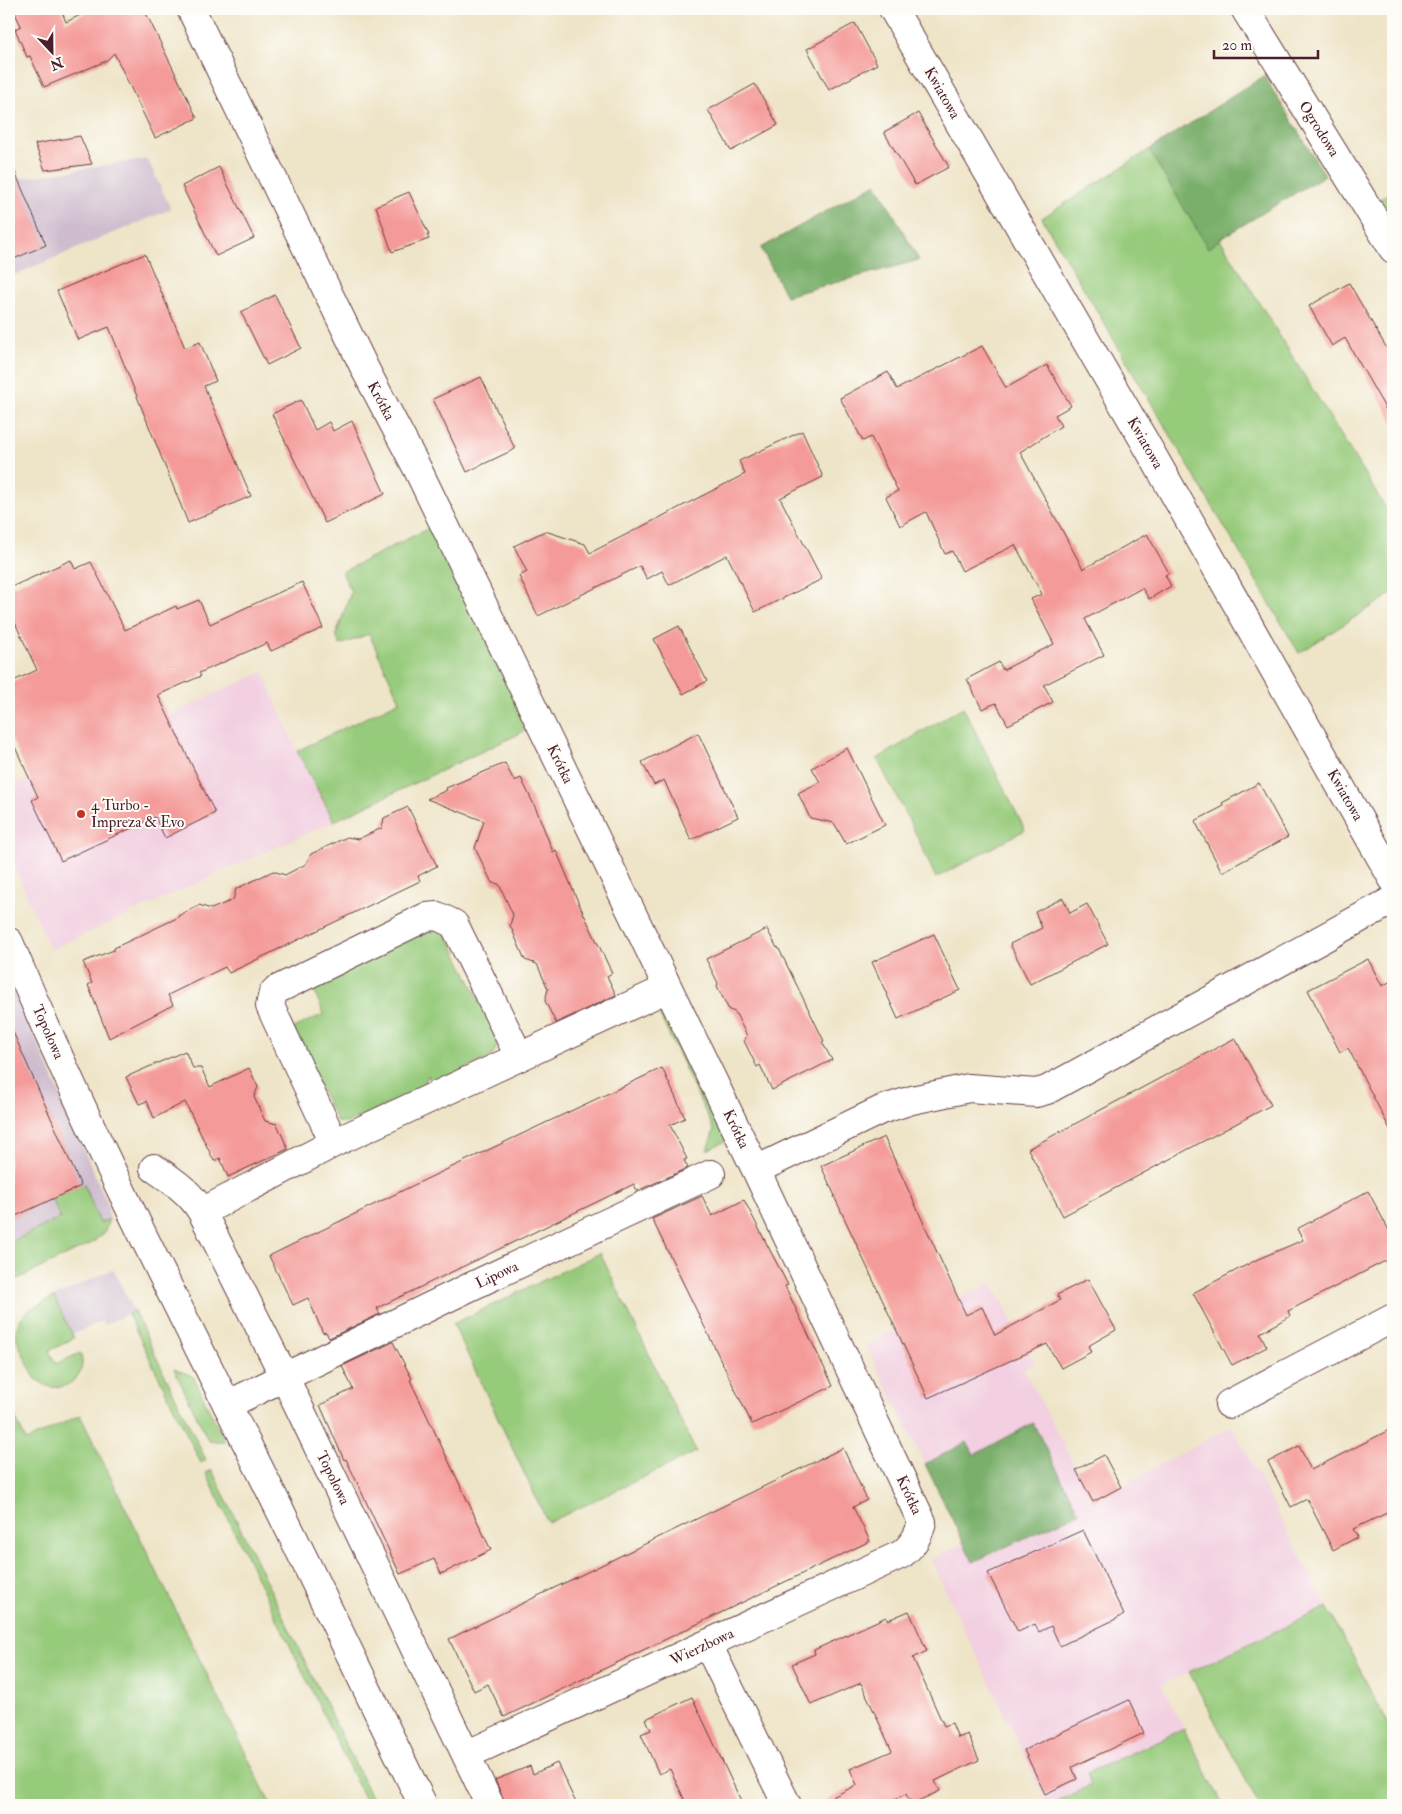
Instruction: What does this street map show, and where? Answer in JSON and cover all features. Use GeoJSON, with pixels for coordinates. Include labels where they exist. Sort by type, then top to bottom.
{"type":"FeatureCollection","features":[{"type":"Feature","properties":{"kind":"street","name":"Krótka"},"geometry":{"type":"LineString","coordinates":[[191,9],[366,371],[417,468],[756,1170],[922,1522]]}},
{"type":"Feature","properties":{"kind":"street","name":"Kwiatowa"},"geometry":{"type":"LineString","coordinates":[[893,9],[1142,436],[1393,879]]}},
{"type":"Feature","properties":{"kind":"street","name":"Ogrodowa"},"geometry":{"type":"LineString","coordinates":[[1244,9],[1393,249]]}},
{"type":"Feature","properties":{"kind":"street"},"geometry":{"type":"LineString","coordinates":[[756,1170],[881,1110],[912,1100],[969,1088],[1036,1093],[1047,1090],[1393,900]]}},
{"type":"Feature","properties":{"kind":"street"},"geometry":{"type":"LineString","coordinates":[[334,1143],[270,1006],[273,993],[426,917],[437,916],[454,924],[519,1056]]}},
{"type":"Feature","properties":{"kind":"street","name":"Topolowa"},"geometry":{"type":"LineString","coordinates":[[9,942],[63,1066],[140,1230],[423,1805]]}},
{"type":"Feature","properties":{"kind":"street"},"geometry":{"type":"LineString","coordinates":[[202,1212],[334,1143],[668,988]]}},
{"type":"Feature","properties":{"kind":"street","name":"Topolowa"},"geometry":{"type":"LineString","coordinates":[[154,1168],[183,1188],[195,1200],[202,1212],[285,1378],[490,1805]]}},
{"type":"Feature","properties":{"kind":"street","name":"Lipowa"},"geometry":{"type":"LineString","coordinates":[[227,1406],[472,1286],[711,1174]]}},
{"type":"Feature","properties":{"kind":"street"},"geometry":{"type":"LineString","coordinates":[[1230,1404],[1393,1318]]}},
{"type":"Feature","properties":{"kind":"street","name":"Wierzbowa"},"geometry":{"type":"LineString","coordinates":[[466,1755],[902,1554],[918,1536],[922,1522]]}},
{"type":"Feature","properties":{"kind":"street"},"geometry":{"type":"LineString","coordinates":[[708,1645],[787,1805]]}},
{"type":"Feature","properties":{"kind":"shaded area"},"geometry":{"type":"Polygon","coordinates":[[[147,159],[171,209],[9,277],[9,180],[147,159]]]}},
{"type":"Feature","properties":{"kind":"shaded area"},"geometry":{"type":"Polygon","coordinates":[[[263,672],[297,751],[334,821],[50,950],[9,854],[9,787],[263,672]]]}},
{"type":"Feature","properties":{"kind":"shaded area"},"geometry":{"type":"Polygon","coordinates":[[[9,977],[107,1203],[109,1219],[9,1266],[9,977]]]}},
{"type":"Feature","properties":{"kind":"shaded area"},"geometry":{"type":"Polygon","coordinates":[[[111,1270],[114,1271],[134,1311],[104,1325],[102,1321],[72,1335],[54,1297],[111,1270]]]}},
{"type":"Feature","properties":{"kind":"shaded area"},"geometry":{"type":"Polygon","coordinates":[[[992,1282],[1034,1364],[1024,1370],[1093,1501],[1232,1426],[1327,1607],[1162,1685],[1184,1729],[1087,1773],[1092,1785],[1052,1805],[1048,1805],[931,1560],[964,1543],[866,1345],[992,1282]]]}},
{"type":"Feature","properties":{"kind":"green space"},"geometry":{"type":"Polygon","coordinates":[[[1264,76],[1325,175],[1208,248],[1149,150],[1264,76]]]}},
{"type":"Feature","properties":{"kind":"green space"},"geometry":{"type":"Polygon","coordinates":[[[1149,150],[1208,248],[1220,239],[1393,520],[1393,593],[1299,653],[1042,218],[1149,150]]]}},
{"type":"Feature","properties":{"kind":"green space"},"geometry":{"type":"Polygon","coordinates":[[[876,183],[919,260],[786,296],[761,248],[876,183]]]}},
{"type":"Feature","properties":{"kind":"green space"},"geometry":{"type":"Polygon","coordinates":[[[1393,190],[1393,222],[1378,200],[1393,190]]]}},
{"type":"Feature","properties":{"kind":"green space"},"geometry":{"type":"Polygon","coordinates":[[[433,526],[529,727],[517,735],[334,821],[297,751],[400,701],[369,634],[340,645],[336,635],[351,592],[342,572],[433,526]]]}},
{"type":"Feature","properties":{"kind":"green space"},"geometry":{"type":"Polygon","coordinates":[[[963,707],[1025,830],[936,878],[914,830],[877,759],[963,707]]]}},
{"type":"Feature","properties":{"kind":"green space"},"geometry":{"type":"Polygon","coordinates":[[[428,928],[438,930],[448,936],[497,1036],[496,1049],[492,1056],[432,1084],[428,1075],[416,1092],[347,1123],[337,1122],[291,1029],[324,1014],[311,984],[428,928]]]}},
{"type":"Feature","properties":{"kind":"green space"},"geometry":{"type":"Polygon","coordinates":[[[666,1012],[730,1139],[707,1150],[714,1130],[659,1014],[666,1012]]]}},
{"type":"Feature","properties":{"kind":"green space"},"geometry":{"type":"Polygon","coordinates":[[[84,1184],[100,1223],[109,1219],[105,1232],[92,1243],[9,1283],[9,1243],[60,1218],[52,1199],[84,1184]]]}},
{"type":"Feature","properties":{"kind":"green space"},"geometry":{"type":"Polygon","coordinates":[[[600,1253],[696,1452],[548,1523],[453,1324],[600,1253]]]}},
{"type":"Feature","properties":{"kind":"green space"},"geometry":{"type":"Polygon","coordinates":[[[54,1297],[74,1338],[49,1351],[56,1364],[80,1353],[82,1360],[82,1367],[75,1379],[69,1384],[55,1387],[46,1385],[35,1378],[24,1357],[16,1335],[18,1322],[26,1313],[54,1297]]]}},
{"type":"Feature","properties":{"kind":"green space"},"geometry":{"type":"Polygon","coordinates":[[[134,1311],[206,1460],[201,1463],[128,1314],[134,1311]]]}},
{"type":"Feature","properties":{"kind":"green space"},"geometry":{"type":"Polygon","coordinates":[[[174,1369],[193,1376],[225,1442],[208,1440],[174,1369]]]}},
{"type":"Feature","properties":{"kind":"green space"},"geometry":{"type":"Polygon","coordinates":[[[9,1404],[26,1441],[80,1415],[271,1805],[9,1805],[9,1404]]]}},
{"type":"Feature","properties":{"kind":"green space"},"geometry":{"type":"Polygon","coordinates":[[[1033,1423],[1079,1513],[973,1562],[925,1464],[967,1442],[974,1455],[1033,1423]]]}},
{"type":"Feature","properties":{"kind":"green space"},"geometry":{"type":"Polygon","coordinates":[[[212,1470],[373,1801],[367,1804],[206,1473],[212,1470]]]}},
{"type":"Feature","properties":{"kind":"green space"},"geometry":{"type":"Polygon","coordinates":[[[1327,1607],[1393,1733],[1393,1805],[1259,1805],[1189,1672],[1327,1607]]]}},
{"type":"Feature","properties":{"kind":"green space"},"geometry":{"type":"Polygon","coordinates":[[[1184,1729],[1223,1805],[1052,1805],[1091,1785],[1087,1773],[1184,1729]]]}},
{"type":"Feature","properties":{"kind":"building"},"geometry":{"type":"Polygon","coordinates":[[[13,9],[61,9],[66,22],[93,9],[144,9],[197,118],[155,138],[114,53],[106,61],[44,87],[30,56],[27,57],[15,29],[21,26],[13,9]]]}},
{"type":"Feature","properties":{"kind":"building"},"geometry":{"type":"Polygon","coordinates":[[[855,23],[877,64],[829,90],[807,49],[855,23]]]}},
{"type":"Feature","properties":{"kind":"building"},"geometry":{"type":"Polygon","coordinates":[[[755,84],[778,125],[731,151],[708,110],[755,84]]]}},
{"type":"Feature","properties":{"kind":"building"},"geometry":{"type":"Polygon","coordinates":[[[918,113],[949,167],[915,185],[884,132],[918,113]]]}},
{"type":"Feature","properties":{"kind":"building"},"geometry":{"type":"Polygon","coordinates":[[[80,136],[92,164],[45,170],[35,144],[80,136]]]}},
{"type":"Feature","properties":{"kind":"building"},"geometry":{"type":"Polygon","coordinates":[[[9,158],[46,245],[9,261],[9,158]]]}},
{"type":"Feature","properties":{"kind":"building"},"geometry":{"type":"Polygon","coordinates":[[[219,167],[254,238],[216,256],[182,186],[219,167]]]}},
{"type":"Feature","properties":{"kind":"building"},"geometry":{"type":"Polygon","coordinates":[[[409,192],[429,235],[427,235],[429,239],[392,252],[376,206],[409,192]]]}},
{"type":"Feature","properties":{"kind":"building"},"geometry":{"type":"Polygon","coordinates":[[[145,254],[185,348],[200,342],[216,381],[204,386],[251,496],[188,523],[109,327],[78,340],[57,291],[145,254]]]}},
{"type":"Feature","properties":{"kind":"building"},"geometry":{"type":"Polygon","coordinates":[[[1349,283],[1393,359],[1393,422],[1345,338],[1332,346],[1309,306],[1349,283]]]}},
{"type":"Feature","properties":{"kind":"building"},"geometry":{"type":"Polygon","coordinates":[[[275,295],[301,348],[267,365],[241,312],[275,295]]]}},
{"type":"Feature","properties":{"kind":"building"},"geometry":{"type":"Polygon","coordinates":[[[982,346],[1006,388],[1047,365],[1071,406],[1055,415],[1061,426],[1020,452],[1083,569],[1147,534],[1169,573],[1165,575],[1171,586],[1149,599],[1142,588],[1085,619],[1104,655],[1044,685],[1053,702],[1008,725],[996,703],[982,709],[967,679],[999,662],[1003,670],[1054,644],[1031,599],[1042,594],[1015,545],[962,571],[952,551],[945,554],[926,512],[900,526],[886,497],[898,491],[871,437],[863,441],[840,398],[888,372],[897,389],[982,346]]]}},
{"type":"Feature","properties":{"kind":"building"},"geometry":{"type":"Polygon","coordinates":[[[481,377],[515,449],[467,472],[433,399],[481,377]]]}},
{"type":"Feature","properties":{"kind":"building"},"geometry":{"type":"Polygon","coordinates":[[[301,400],[315,430],[329,422],[333,431],[352,421],[385,494],[325,523],[272,414],[301,400]]]}},
{"type":"Feature","properties":{"kind":"building"},"geometry":{"type":"Polygon","coordinates":[[[802,431],[823,477],[780,498],[822,579],[755,612],[727,555],[669,585],[662,571],[647,579],[640,566],[538,616],[519,576],[527,572],[514,546],[545,531],[585,544],[590,553],[745,474],[739,461],[802,431]]]}},
{"type":"Feature","properties":{"kind":"building"},"geometry":{"type":"Polygon","coordinates":[[[71,560],[75,569],[91,562],[125,630],[176,606],[177,609],[199,600],[210,624],[302,582],[323,628],[271,651],[267,643],[199,673],[201,676],[158,695],[215,813],[165,838],[155,817],[61,861],[32,800],[38,797],[9,734],[9,683],[37,670],[9,610],[9,588],[71,560]]]}},
{"type":"Feature","properties":{"kind":"building"},"geometry":{"type":"Polygon","coordinates":[[[679,626],[707,681],[683,694],[654,639],[679,626]]]}},
{"type":"Feature","properties":{"kind":"building"},"geometry":{"type":"Polygon","coordinates":[[[698,733],[738,817],[691,840],[664,780],[654,785],[642,762],[698,733]]]}},
{"type":"Feature","properties":{"kind":"building"},"geometry":{"type":"Polygon","coordinates":[[[847,748],[885,825],[846,844],[834,823],[810,818],[798,793],[820,782],[812,768],[847,748]]]}},
{"type":"Feature","properties":{"kind":"building"},"geometry":{"type":"Polygon","coordinates":[[[505,763],[514,781],[521,778],[537,811],[553,852],[556,850],[612,973],[607,976],[616,995],[556,1023],[545,1001],[548,989],[537,964],[525,960],[510,925],[513,915],[499,884],[492,883],[475,848],[484,821],[427,799],[447,790],[446,788],[505,763]]]}},
{"type":"Feature","properties":{"kind":"building"},"geometry":{"type":"Polygon","coordinates":[[[1259,783],[1288,837],[1222,872],[1195,821],[1224,806],[1222,803],[1259,783]]]}},
{"type":"Feature","properties":{"kind":"building"},"geometry":{"type":"Polygon","coordinates":[[[408,807],[437,866],[418,876],[420,881],[229,973],[225,967],[168,995],[173,1005],[109,1038],[88,985],[92,983],[83,962],[114,950],[114,948],[179,917],[199,905],[211,909],[233,900],[236,889],[273,871],[285,875],[306,864],[311,854],[347,837],[358,839],[382,828],[384,818],[408,807]]]}},
{"type":"Feature","properties":{"kind":"building"},"geometry":{"type":"Polygon","coordinates":[[[1063,898],[1070,913],[1087,904],[1108,944],[1030,984],[1010,944],[1042,928],[1035,912],[1063,898]]]}},
{"type":"Feature","properties":{"kind":"building"},"geometry":{"type":"Polygon","coordinates":[[[767,929],[778,947],[832,1060],[772,1090],[760,1065],[757,1067],[744,1041],[747,1036],[735,1012],[729,1010],[706,959],[767,929]]]}},
{"type":"Feature","properties":{"kind":"building"},"geometry":{"type":"Polygon","coordinates":[[[934,934],[960,990],[898,1019],[872,962],[934,934]]]}},
{"type":"Feature","properties":{"kind":"building"},"geometry":{"type":"Polygon","coordinates":[[[1368,959],[1382,986],[1393,980],[1393,1135],[1348,1048],[1340,1052],[1308,990],[1368,959]]]}},
{"type":"Feature","properties":{"kind":"building"},"geometry":{"type":"Polygon","coordinates":[[[9,1023],[81,1186],[9,1219],[9,1023]]]}},
{"type":"Feature","properties":{"kind":"building"},"geometry":{"type":"Polygon","coordinates":[[[1235,1038],[1271,1105],[1063,1216],[1028,1149],[1235,1038]]]}},
{"type":"Feature","properties":{"kind":"building"},"geometry":{"type":"Polygon","coordinates":[[[185,1051],[193,1068],[201,1068],[210,1087],[249,1068],[258,1087],[254,1097],[265,1121],[277,1124],[288,1149],[228,1177],[220,1158],[214,1161],[185,1102],[154,1118],[147,1101],[139,1104],[126,1077],[185,1051]]]}},
{"type":"Feature","properties":{"kind":"building"},"geometry":{"type":"Polygon","coordinates":[[[662,1068],[685,1118],[670,1125],[687,1159],[684,1160],[688,1168],[637,1191],[634,1184],[377,1308],[380,1314],[329,1338],[326,1332],[323,1333],[308,1298],[293,1305],[269,1256],[418,1183],[662,1068]]]}},
{"type":"Feature","properties":{"kind":"building"},"geometry":{"type":"Polygon","coordinates":[[[884,1137],[966,1315],[982,1307],[995,1335],[1060,1300],[1057,1295],[1088,1279],[1116,1330],[1088,1346],[1091,1352],[1061,1368],[1047,1344],[928,1398],[821,1166],[884,1137]]]}},
{"type":"Feature","properties":{"kind":"building"},"geometry":{"type":"Polygon","coordinates":[[[1368,1191],[1393,1238],[1393,1257],[1288,1311],[1290,1316],[1260,1333],[1267,1347],[1232,1365],[1193,1293],[1258,1259],[1303,1240],[1297,1229],[1368,1191]]]}},
{"type":"Feature","properties":{"kind":"building"},"geometry":{"type":"Polygon","coordinates":[[[702,1196],[712,1216],[744,1200],[788,1285],[785,1286],[833,1386],[752,1424],[652,1219],[702,1196]]]}},
{"type":"Feature","properties":{"kind":"building"},"geometry":{"type":"Polygon","coordinates":[[[393,1342],[491,1550],[441,1574],[434,1559],[400,1574],[346,1459],[344,1460],[320,1405],[353,1389],[342,1366],[393,1342]]]}},
{"type":"Feature","properties":{"kind":"building"},"geometry":{"type":"Polygon","coordinates":[[[1393,1428],[1393,1510],[1353,1529],[1358,1537],[1333,1550],[1307,1499],[1291,1507],[1268,1462],[1299,1446],[1311,1470],[1393,1428]]]}},
{"type":"Feature","properties":{"kind":"building"},"geometry":{"type":"Polygon","coordinates":[[[843,1448],[867,1500],[853,1507],[870,1541],[504,1717],[488,1684],[474,1691],[449,1639],[843,1448]]]}},
{"type":"Feature","properties":{"kind":"building"},"geometry":{"type":"Polygon","coordinates":[[[1104,1455],[1121,1487],[1093,1502],[1076,1470],[1104,1455]]]}},
{"type":"Feature","properties":{"kind":"building"},"geometry":{"type":"Polygon","coordinates":[[[1083,1530],[1124,1615],[1060,1646],[1051,1626],[1039,1632],[1035,1624],[1018,1632],[988,1573],[1083,1530]]]}},
{"type":"Feature","properties":{"kind":"building"},"geometry":{"type":"Polygon","coordinates":[[[909,1611],[927,1651],[913,1658],[944,1726],[952,1723],[958,1738],[968,1734],[979,1760],[935,1781],[940,1791],[911,1804],[906,1794],[881,1805],[816,1805],[857,1785],[850,1769],[892,1751],[861,1683],[811,1705],[792,1664],[815,1654],[814,1650],[886,1617],[888,1620],[909,1611]]]}},
{"type":"Feature","properties":{"kind":"building"},"geometry":{"type":"Polygon","coordinates":[[[692,1697],[743,1805],[687,1805],[670,1769],[659,1774],[641,1734],[651,1730],[646,1719],[692,1697]]]}},
{"type":"Feature","properties":{"kind":"building"},"geometry":{"type":"Polygon","coordinates":[[[1129,1700],[1144,1733],[1072,1767],[1077,1779],[1045,1794],[1024,1750],[1129,1700]]]}},
{"type":"Feature","properties":{"kind":"building"},"geometry":{"type":"Polygon","coordinates":[[[557,1763],[577,1805],[506,1805],[495,1780],[530,1766],[533,1774],[557,1763]]]}},
{"type":"Feature","properties":{"kind":"place","name":"4 Turbo - Impreza & Evo"},"geometry":{"type":"Point","coordinates":[81,814]}}]}
